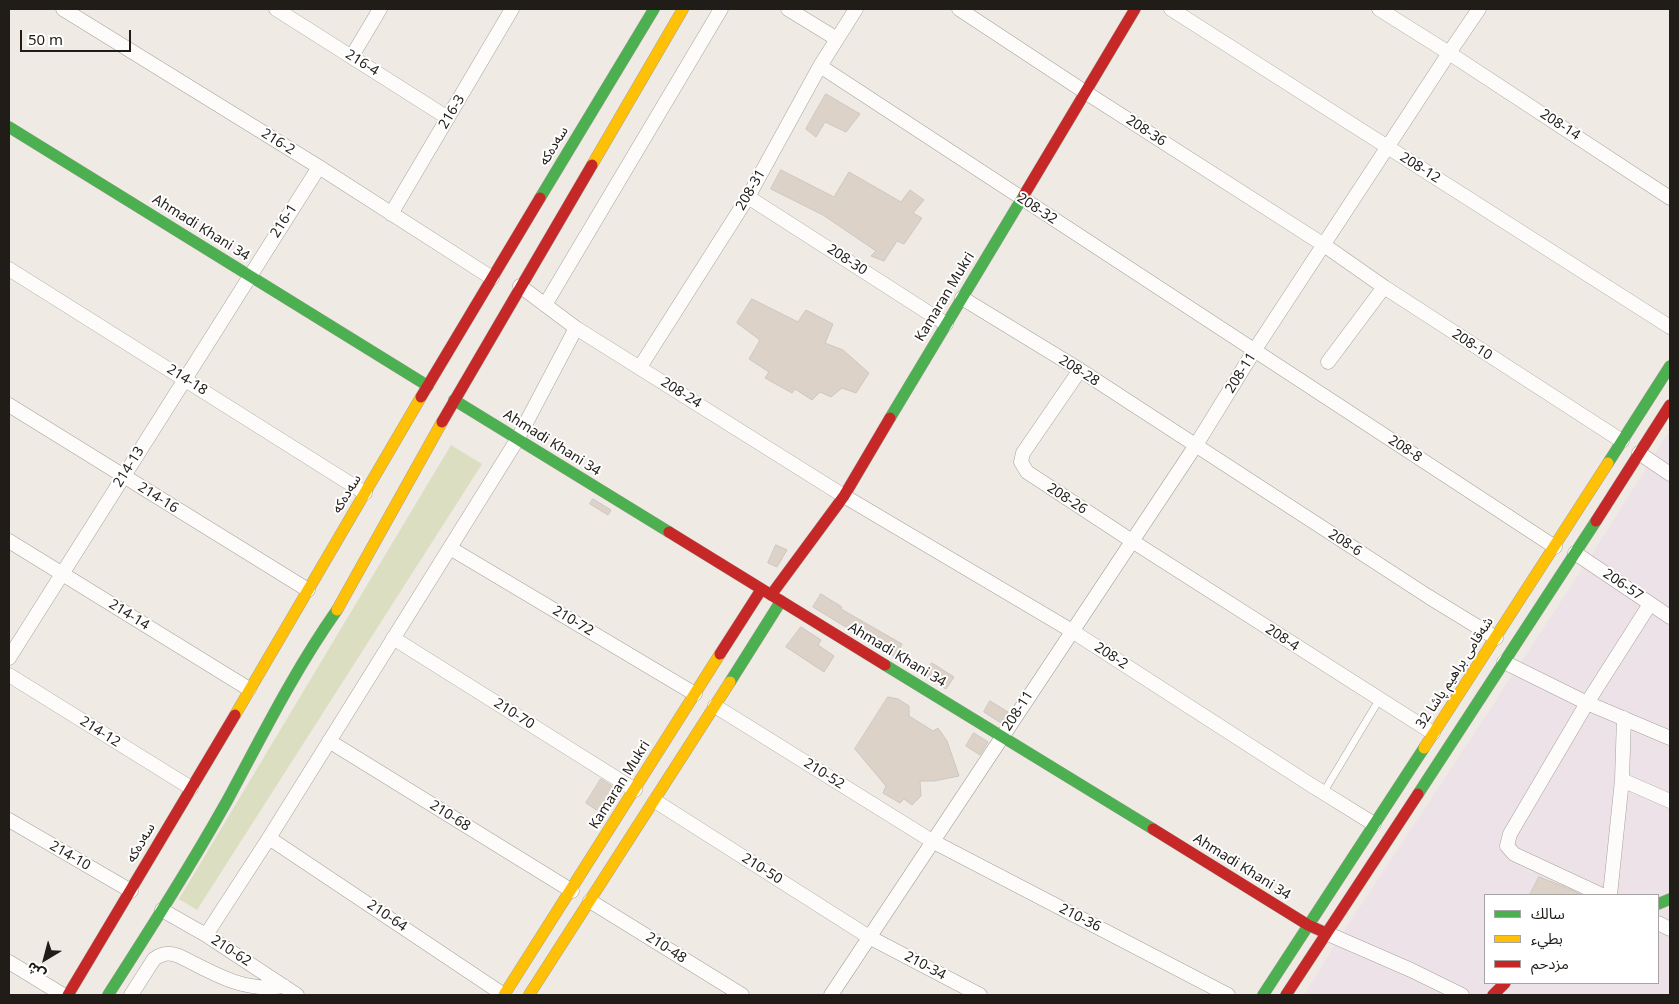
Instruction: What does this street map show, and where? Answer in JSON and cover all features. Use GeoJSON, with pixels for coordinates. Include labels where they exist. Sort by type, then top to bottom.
{"type":"FeatureCollection","features":[{"type":"Feature","properties":{"kind":"main road","name":"سەدەکە"},"geometry":{"type":"LineString","coordinates":[[68,995],[492,278],[654,9]]}},
{"type":"Feature","properties":{"kind":"main road"},"geometry":{"type":"LineString","coordinates":[[108,995],[162,910],[226,802],[284,694],[317,638],[341,604],[454,400],[683,9]]}},
{"type":"Feature","properties":{"kind":"main road","name":"Kamaran Mukri"},"geometry":{"type":"LineString","coordinates":[[504,995],[695,694],[844,496],[1135,9]]}},
{"type":"Feature","properties":{"kind":"main road"},"geometry":{"type":"LineString","coordinates":[[634,41],[645,48],[658,52]]}},
{"type":"Feature","properties":{"kind":"main road"},"geometry":{"type":"LineString","coordinates":[[615,74],[628,78],[637,87]]}},
{"type":"Feature","properties":{"kind":"main road","name":"Ahmadi Khani 34"},"geometry":{"type":"LineString","coordinates":[[9,126],[428,386]]}},
{"type":"Feature","properties":{"kind":"main road","name":"شەقامی براهیم پاشا 32"},"geometry":{"type":"LineString","coordinates":[[1263,995],[1555,547],[1670,366]]}},
{"type":"Feature","properties":{"kind":"main road","name":"Ahmadi Khani 34"},"geometry":{"type":"LineString","coordinates":[[454,400],[1308,925],[1326,933]]}},
{"type":"Feature","properties":{"kind":"main road"},"geometry":{"type":"LineString","coordinates":[[1286,995],[1670,405]]}},
{"type":"Feature","properties":{"kind":"main road","name":"Kamaran Mukri"},"geometry":{"type":"LineString","coordinates":[[529,995],[715,706],[771,595]]}},
{"type":"Feature","properties":{"kind":"main road"},"geometry":{"type":"LineString","coordinates":[[290,621],[289,636],[295,643],[317,638]]}},
{"type":"Feature","properties":{"kind":"main road"},"geometry":{"type":"LineString","coordinates":[[256,676],[270,668],[279,671],[284,678],[284,694]]}},
{"type":"Feature","properties":{"kind":"main road"},"geometry":{"type":"LineString","coordinates":[[597,850],[616,861]]}},
{"type":"Feature","properties":{"kind":"main road"},"geometry":{"type":"LineString","coordinates":[[1493,995],[1505,984]]}},
{"type":"Feature","properties":{"kind":"street","name":"216-2"},"geometry":{"type":"LineString","coordinates":[[63,9],[318,167],[492,278]]}},
{"type":"Feature","properties":{"kind":"street","name":"216-4"},"geometry":{"type":"LineString","coordinates":[[276,9],[448,118]]}},
{"type":"Feature","properties":{"kind":"street"},"geometry":{"type":"LineString","coordinates":[[352,56],[380,9]]}},
{"type":"Feature","properties":{"kind":"street","name":"216-3"},"geometry":{"type":"LineString","coordinates":[[391,214],[512,9]]}},
{"type":"Feature","properties":{"kind":"street"},"geometry":{"type":"LineString","coordinates":[[544,305],[721,9]]}},
{"type":"Feature","properties":{"kind":"street"},"geometry":{"type":"LineString","coordinates":[[788,9],[838,39]]}},
{"type":"Feature","properties":{"kind":"street","name":"208-31"},"geometry":{"type":"LineString","coordinates":[[640,367],[748,197],[820,66],[856,9]]}},
{"type":"Feature","properties":{"kind":"street","name":"208-12"},"geometry":{"type":"LineString","coordinates":[[1171,9],[1670,327]]}},
{"type":"Feature","properties":{"kind":"street","name":"208-14"},"geometry":{"type":"LineString","coordinates":[[1379,9],[1449,52],[1670,198]]}},
{"type":"Feature","properties":{"kind":"street","name":"208-11"},"geometry":{"type":"LineString","coordinates":[[1002,737],[1196,445],[1254,351],[1479,9]]}},
{"type":"Feature","properties":{"kind":"street","name":"208-36"},"geometry":{"type":"LineString","coordinates":[[967,11],[1085,92],[1324,245]]}},
{"type":"Feature","properties":{"kind":"street","name":"208-32"},"geometry":{"type":"LineString","coordinates":[[820,66],[1254,351]]}},
{"type":"Feature","properties":{"kind":"street","name":"216-1"},"geometry":{"type":"LineString","coordinates":[[249,276],[318,167]]}},
{"type":"Feature","properties":{"kind":"street","name":"208-30"},"geometry":{"type":"LineString","coordinates":[[748,197],[946,324]]}},
{"type":"Feature","properties":{"kind":"street","name":"208-10"},"geometry":{"type":"LineString","coordinates":[[1324,245],[1384,288],[1622,442]]}},
{"type":"Feature","properties":{"kind":"street","name":"214-18"},"geometry":{"type":"LineString","coordinates":[[9,269],[365,493]]}},
{"type":"Feature","properties":{"kind":"street","name":"214-13"},"geometry":{"type":"LineString","coordinates":[[9,658],[249,276]]}},
{"type":"Feature","properties":{"kind":"street","name":"208-24"},"geometry":{"type":"LineString","coordinates":[[520,286],[576,328],[844,496]]}},
{"type":"Feature","properties":{"kind":"street"},"geometry":{"type":"LineString","coordinates":[[1328,362],[1384,288]]}},
{"type":"Feature","properties":{"kind":"street","name":"208-28"},"geometry":{"type":"LineString","coordinates":[[962,298],[1080,370],[1196,445]]}},
{"type":"Feature","properties":{"kind":"street"},"geometry":{"type":"LineString","coordinates":[[206,935],[269,838],[517,440],[576,328]]}},
{"type":"Feature","properties":{"kind":"street","name":"208-8"},"geometry":{"type":"LineString","coordinates":[[1254,351],[1555,547]]}},
{"type":"Feature","properties":{"kind":"street","name":"208-26"},"geometry":{"type":"LineString","coordinates":[[1080,370],[1023,453],[1021,462],[1027,472],[1132,542]]}},
{"type":"Feature","properties":{"kind":"street","name":"214-16"},"geometry":{"type":"LineString","coordinates":[[9,405],[308,590]]}},
{"type":"Feature","properties":{"kind":"street","name":"208-6"},"geometry":{"type":"LineString","coordinates":[[1196,445],[1429,597],[1496,638]]}},
{"type":"Feature","properties":{"kind":"street"},"geometry":{"type":"LineString","coordinates":[[1639,453],[1670,474]]}},
{"type":"Feature","properties":{"kind":"street","name":"208-2"},"geometry":{"type":"LineString","coordinates":[[844,496],[1072,631],[1374,824]]}},
{"type":"Feature","properties":{"kind":"street","name":"214-14"},"geometry":{"type":"LineString","coordinates":[[9,541],[249,689]]}},
{"type":"Feature","properties":{"kind":"street","name":"208-4"},"geometry":{"type":"LineString","coordinates":[[1132,542],[1433,734]]}},
{"type":"Feature","properties":{"kind":"street","name":"210-72"},"geometry":{"type":"LineString","coordinates":[[450,548],[695,694]]}},
{"type":"Feature","properties":{"kind":"street","name":"206-57"},"geometry":{"type":"LineString","coordinates":[[1575,553],[1670,617]]}},
{"type":"Feature","properties":{"kind":"street"},"geometry":{"type":"LineString","coordinates":[[1600,894],[1514,854],[1507,846],[1510,834],[1587,703],[1650,604]]}},
{"type":"Feature","properties":{"kind":"street","name":"210-70"},"geometry":{"type":"LineString","coordinates":[[393,638],[634,790]]}},
{"type":"Feature","properties":{"kind":"street"},"geometry":{"type":"LineString","coordinates":[[1504,662],[1587,703],[1670,738]]}},
{"type":"Feature","properties":{"kind":"street","name":"214-12"},"geometry":{"type":"LineString","coordinates":[[9,675],[191,788]]}},
{"type":"Feature","properties":{"kind":"street","name":"210-52"},"geometry":{"type":"LineString","coordinates":[[715,706],[932,842]]}},
{"type":"Feature","properties":{"kind":"street"},"geometry":{"type":"LineString","coordinates":[[1610,894],[1622,780],[1624,718]]}},
{"type":"Feature","properties":{"kind":"street"},"geometry":{"type":"LineString","coordinates":[[831,995],[1002,737]]}},
{"type":"Feature","properties":{"kind":"street","name":"210-68"},"geometry":{"type":"LineString","coordinates":[[328,741],[572,890]]}},
{"type":"Feature","properties":{"kind":"street"},"geometry":{"type":"LineString","coordinates":[[1622,780],[1670,801]]}},
{"type":"Feature","properties":{"kind":"street","name":"210-50"},"geometry":{"type":"LineString","coordinates":[[655,801],[869,937]]}},
{"type":"Feature","properties":{"kind":"street","name":"214-10"},"geometry":{"type":"LineString","coordinates":[[9,820],[131,891]]}},
{"type":"Feature","properties":{"kind":"street","name":"210-64"},"geometry":{"type":"LineString","coordinates":[[269,838],[504,995]]}},
{"type":"Feature","properties":{"kind":"street","name":"210-36"},"geometry":{"type":"LineString","coordinates":[[932,842],[1228,995]]}},
{"type":"Feature","properties":{"kind":"street","name":"210-48"},"geometry":{"type":"LineString","coordinates":[[590,901],[742,995]]}},
{"type":"Feature","properties":{"kind":"street","name":"210-62"},"geometry":{"type":"LineString","coordinates":[[162,910],[206,935],[297,995]]}},
{"type":"Feature","properties":{"kind":"street"},"geometry":{"type":"LineString","coordinates":[[1326,933],[1462,995]]}},
{"type":"Feature","properties":{"kind":"street","name":"210-34"},"geometry":{"type":"LineString","coordinates":[[869,937],[980,995]]}},
{"type":"Feature","properties":{"kind":"street"},"geometry":{"type":"LineString","coordinates":[[131,995],[154,959],[168,953],[238,984],[261,988],[284,986]]}},
{"type":"Feature","properties":{"kind":"street"},"geometry":{"type":"LineString","coordinates":[[9,962],[62,995]]}},
{"type":"Feature","properties":{"kind":"lane"},"geometry":{"type":"LineString","coordinates":[[1323,793],[1379,700]]}},
{"type":"Feature","properties":{"kind":"shaded area"},"geometry":{"type":"Polygon","coordinates":[[[1670,430],[1670,995],[1304,995],[1338,940],[1594,551],[1670,430]]]}},
{"type":"Feature","properties":{"kind":"green space"},"geometry":{"type":"Polygon","coordinates":[[[451,445],[482,464],[197,910],[179,899],[451,445]]]}},
{"type":"Feature","properties":{"kind":"building"},"geometry":{"type":"Polygon","coordinates":[[[826,94],[860,114],[846,132],[825,122],[816,137],[806,129],[826,94]]]}},
{"type":"Feature","properties":{"kind":"building"},"geometry":{"type":"Polygon","coordinates":[[[781,170],[834,197],[849,172],[901,202],[910,190],[924,200],[913,213],[922,218],[904,244],[897,241],[884,261],[871,256],[876,251],[823,215],[771,189],[781,170]]]}},
{"type":"Feature","properties":{"kind":"building"},"geometry":{"type":"Polygon","coordinates":[[[752,299],[798,322],[806,310],[833,324],[825,343],[843,350],[869,373],[856,393],[842,388],[831,397],[820,392],[812,400],[795,389],[792,393],[765,378],[769,372],[749,359],[760,340],[737,323],[752,299]]]}},
{"type":"Feature","properties":{"kind":"building"},"geometry":{"type":"Polygon","coordinates":[[[593,499],[611,510],[608,515],[590,504],[593,499]]]}},
{"type":"Feature","properties":{"kind":"building"},"geometry":{"type":"Polygon","coordinates":[[[776,545],[787,550],[777,567],[768,563],[776,545]]]}},
{"type":"Feature","properties":{"kind":"building"},"geometry":{"type":"Polygon","coordinates":[[[821,594],[842,607],[841,609],[902,644],[895,657],[813,607],[821,594]]]}},
{"type":"Feature","properties":{"kind":"building"},"geometry":{"type":"Polygon","coordinates":[[[801,627],[821,640],[818,645],[834,656],[824,672],[786,647],[801,627]]]}},
{"type":"Feature","properties":{"kind":"building"},"geometry":{"type":"Polygon","coordinates":[[[932,663],[954,677],[946,689],[924,675],[932,663]]]}},
{"type":"Feature","properties":{"kind":"building"},"geometry":{"type":"Polygon","coordinates":[[[888,697],[898,699],[909,706],[909,716],[933,731],[938,728],[947,741],[959,776],[934,781],[920,781],[921,796],[912,805],[904,799],[900,803],[883,793],[886,786],[855,749],[888,697]]]}},
{"type":"Feature","properties":{"kind":"building"},"geometry":{"type":"Polygon","coordinates":[[[990,701],[1008,712],[1001,723],[984,712],[990,701]]]}},
{"type":"Feature","properties":{"kind":"building"},"geometry":{"type":"Polygon","coordinates":[[[974,733],[988,742],[980,755],[966,746],[974,733]]]}},
{"type":"Feature","properties":{"kind":"building"},"geometry":{"type":"Polygon","coordinates":[[[601,779],[620,791],[604,815],[586,803],[601,779]]]}},
{"type":"Feature","properties":{"kind":"building"},"geometry":{"type":"Polygon","coordinates":[[[1539,877],[1580,894],[1530,894],[1539,877]]]}},
{"type":"Feature","properties":{"kind":"traffic: fast"},"geometry":{"type":"LineString","coordinates":[[540,198],[654,9]]}},
{"type":"Feature","properties":{"kind":"traffic: fast"},"geometry":{"type":"LineString","coordinates":[[9,127],[428,386]]}},
{"type":"Feature","properties":{"kind":"traffic: fast"},"geometry":{"type":"LineString","coordinates":[[890,418],[1024,195]]}},
{"type":"Feature","properties":{"kind":"traffic: fast"},"geometry":{"type":"LineString","coordinates":[[1608,463],[1670,366]]}},
{"type":"Feature","properties":{"kind":"traffic: fast"},"geometry":{"type":"LineString","coordinates":[[454,400],[669,532]]}},
{"type":"Feature","properties":{"kind":"traffic: fast"},"geometry":{"type":"LineString","coordinates":[[1418,794],[1596,521]]}},
{"type":"Feature","properties":{"kind":"traffic: fast"},"geometry":{"type":"LineString","coordinates":[[730,682],[781,601]]}},
{"type":"Feature","properties":{"kind":"traffic: fast"},"geometry":{"type":"LineString","coordinates":[[108,995],[199,850],[293,680],[337,610]]}},
{"type":"Feature","properties":{"kind":"traffic: fast"},"geometry":{"type":"LineString","coordinates":[[885,665],[1153,829]]}},
{"type":"Feature","properties":{"kind":"traffic: fast"},"geometry":{"type":"LineString","coordinates":[[1263,995],[1424,748]]}},
{"type":"Feature","properties":{"kind":"traffic: fast"},"geometry":{"type":"LineString","coordinates":[[1659,904],[1670,899]]}},
{"type":"Feature","properties":{"kind":"traffic: slow"},"geometry":{"type":"LineString","coordinates":[[592,165],[683,9]]}},
{"type":"Feature","properties":{"kind":"traffic: slow"},"geometry":{"type":"LineString","coordinates":[[235,715],[421,397]]}},
{"type":"Feature","properties":{"kind":"traffic: slow"},"geometry":{"type":"LineString","coordinates":[[337,610],[442,422]]}},
{"type":"Feature","properties":{"kind":"traffic: slow"},"geometry":{"type":"LineString","coordinates":[[1424,748],[1608,463]]}},
{"type":"Feature","properties":{"kind":"traffic: slow"},"geometry":{"type":"LineString","coordinates":[[504,995],[720,654]]}},
{"type":"Feature","properties":{"kind":"traffic: slow"},"geometry":{"type":"LineString","coordinates":[[529,995],[730,682]]}},
{"type":"Feature","properties":{"kind":"traffic: jam"},"geometry":{"type":"LineString","coordinates":[[1024,195],[1135,9]]}},
{"type":"Feature","properties":{"kind":"traffic: jam"},"geometry":{"type":"LineString","coordinates":[[442,422],[592,165]]}},
{"type":"Feature","properties":{"kind":"traffic: jam"},"geometry":{"type":"LineString","coordinates":[[421,397],[540,198]]}},
{"type":"Feature","properties":{"kind":"traffic: jam"},"geometry":{"type":"LineString","coordinates":[[1596,521],[1670,405]]}},
{"type":"Feature","properties":{"kind":"traffic: jam"},"geometry":{"type":"LineString","coordinates":[[771,595],[844,496],[890,418]]}},
{"type":"Feature","properties":{"kind":"traffic: jam"},"geometry":{"type":"LineString","coordinates":[[669,532],[885,665]]}},
{"type":"Feature","properties":{"kind":"traffic: jam"},"geometry":{"type":"LineString","coordinates":[[720,654],[761,590]]}},
{"type":"Feature","properties":{"kind":"traffic: jam"},"geometry":{"type":"LineString","coordinates":[[68,995],[235,715]]}},
{"type":"Feature","properties":{"kind":"traffic: jam"},"geometry":{"type":"LineString","coordinates":[[1286,995],[1418,794]]}},
{"type":"Feature","properties":{"kind":"traffic: jam"},"geometry":{"type":"LineString","coordinates":[[1153,829],[1308,925],[1326,933]]}},
{"type":"Feature","properties":{"kind":"traffic: jam"},"geometry":{"type":"LineString","coordinates":[[1493,995],[1504,984]]}}]}
